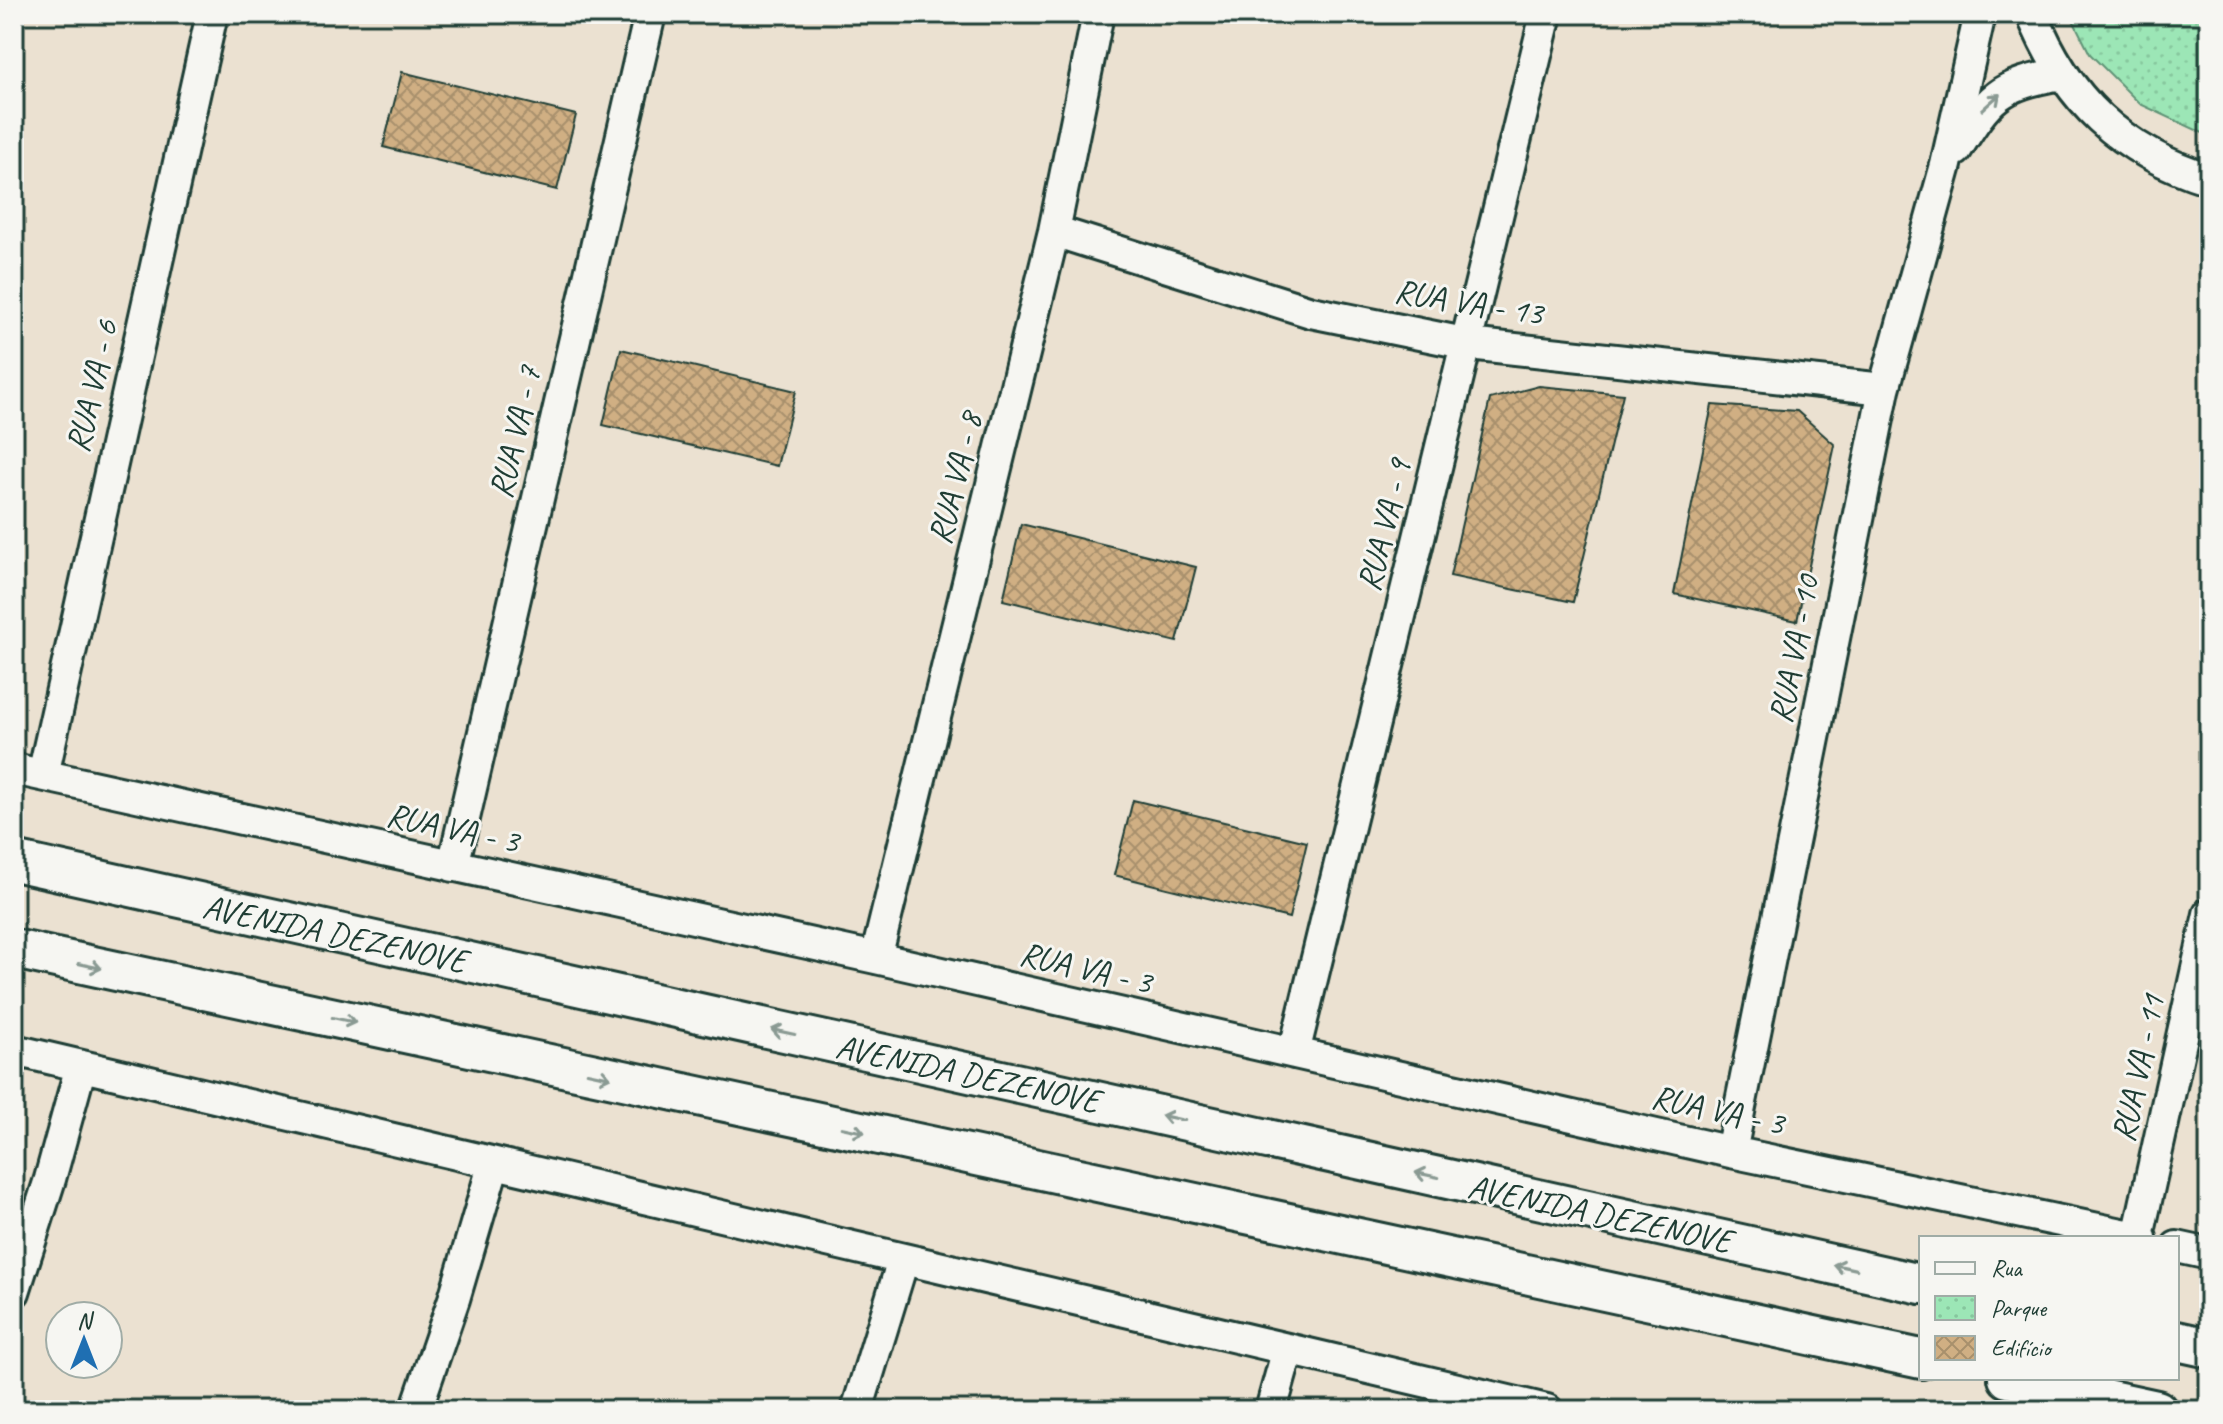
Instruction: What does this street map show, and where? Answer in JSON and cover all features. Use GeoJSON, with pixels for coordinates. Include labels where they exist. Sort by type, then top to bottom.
{"type":"FeatureCollection","features":[{"type":"Feature","properties":{"kind":"street","name":"RUA VA - 6"},"geometry":{"type":"LineString","coordinates":[[29,772],[212,14]]}},
{"type":"Feature","properties":{"kind":"street","name":"RUA VA - 7"},"geometry":{"type":"LineString","coordinates":[[453,866],[650,14]]}},
{"type":"Feature","properties":{"kind":"street","name":"RUA VA - 8"},"geometry":{"type":"LineString","coordinates":[[876,958],[1054,231],[1098,14]]}},
{"type":"Feature","properties":{"kind":"street","name":"RUA VA - 9"},"geometry":{"type":"LineString","coordinates":[[1294,1053],[1546,14]]}},
{"type":"Feature","properties":{"kind":"street","name":"RUA VA - 10"},"geometry":{"type":"LineString","coordinates":[[1731,1152],[1884,389],[1946,165],[1980,14]]}},
{"type":"Feature","properties":{"kind":"street"},"geometry":{"type":"LineString","coordinates":[[2032,14],[2044,44],[2085,104],[2114,131],[2146,153],[2181,171],[2209,179]]}},
{"type":"Feature","properties":{"kind":"street","name":"RUA VA - 10"},"geometry":{"type":"LineString","coordinates":[[1946,165],[1979,113],[2007,88],[2062,74]]}},
{"type":"Feature","properties":{"kind":"street","name":"RUA VA - 13"},"geometry":{"type":"LineString","coordinates":[[1054,231],[1311,312],[1466,343],[1884,389]]}},
{"type":"Feature","properties":{"kind":"street","name":"RUA VA - 3"},"geometry":{"type":"LineString","coordinates":[[29,772],[876,958],[1731,1152],[2130,1236]]}},
{"type":"Feature","properties":{"kind":"street","name":"AVENIDA DEZENOVE"},"geometry":{"type":"LineString","coordinates":[[14,861],[1919,1284]]}},
{"type":"Feature","properties":{"kind":"street","name":"RUA VA - 11"},"geometry":{"type":"LineString","coordinates":[[2140,1236],[2209,914]]}},
{"type":"Feature","properties":{"kind":"street"},"geometry":{"type":"LineString","coordinates":[[14,949],[1919,1359]]}},
{"type":"Feature","properties":{"kind":"street"},"geometry":{"type":"LineString","coordinates":[[14,1050],[1547,1410]]}},
{"type":"Feature","properties":{"kind":"street"},"geometry":{"type":"LineString","coordinates":[[14,1292],[81,1066]]}},
{"type":"Feature","properties":{"kind":"street"},"geometry":{"type":"LineString","coordinates":[[416,1410],[454,1299],[494,1163]]}},
{"type":"Feature","properties":{"kind":"street"},"geometry":{"type":"LineString","coordinates":[[2179,1247],[2209,1254]]}},
{"type":"Feature","properties":{"kind":"street"},"geometry":{"type":"LineString","coordinates":[[857,1410],[903,1260]]}},
{"type":"Feature","properties":{"kind":"street"},"geometry":{"type":"LineString","coordinates":[[2179,1341],[2209,1348]]}},
{"type":"Feature","properties":{"kind":"street"},"geometry":{"type":"LineString","coordinates":[[1271,1410],[1288,1349]]}},
{"type":"Feature","properties":{"kind":"street"},"geometry":{"type":"LineString","coordinates":[[2017,1380],[2157,1410]]}},
{"type":"Feature","properties":{"kind":"green space"},"geometry":{"type":"Polygon","coordinates":[[[2070,14],[2209,14],[2209,136],[2140,104],[2090,54],[2070,14]]]}},
{"type":"Feature","properties":{"kind":"building"},"geometry":{"type":"Polygon","coordinates":[[[402,72],[576,115],[557,190],[383,147],[402,72]]]}},
{"type":"Feature","properties":{"kind":"building"},"geometry":{"type":"Polygon","coordinates":[[[621,349],[796,391],[777,466],[603,425],[621,349]]]}},
{"type":"Feature","properties":{"kind":"building"},"geometry":{"type":"Polygon","coordinates":[[[1539,386],[1623,394],[1573,602],[1450,576],[1490,399],[1539,386]]]}},
{"type":"Feature","properties":{"kind":"building"},"geometry":{"type":"Polygon","coordinates":[[[1712,405],[1797,411],[1835,445],[1797,621],[1674,594],[1712,405]]]}},
{"type":"Feature","properties":{"kind":"building"},"geometry":{"type":"Polygon","coordinates":[[[1021,524],[1196,567],[1177,642],[1003,600],[1021,524]]]}},
{"type":"Feature","properties":{"kind":"building"},"geometry":{"type":"Polygon","coordinates":[[[1133,800],[1307,842],[1289,918],[1114,875],[1133,800]]]}}]}
